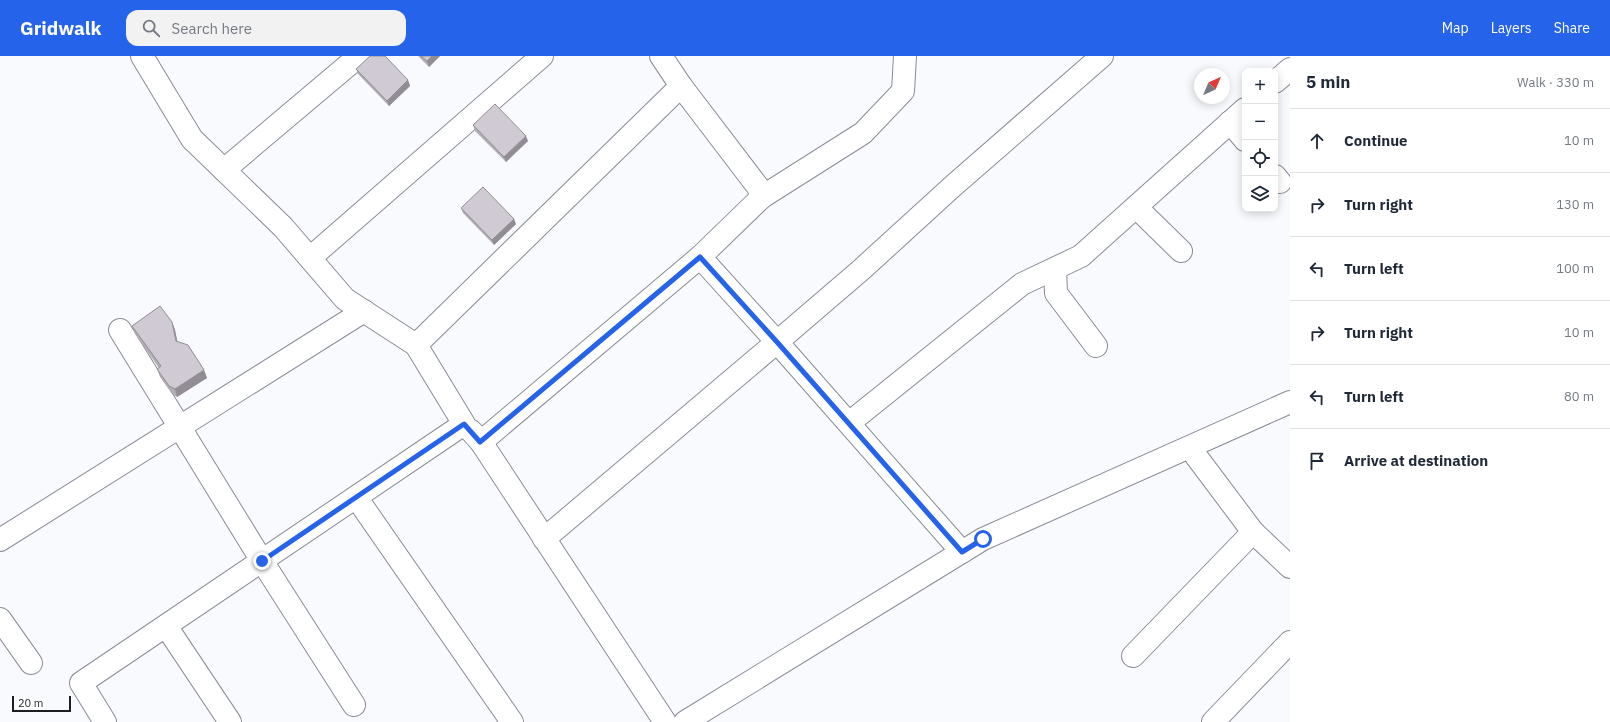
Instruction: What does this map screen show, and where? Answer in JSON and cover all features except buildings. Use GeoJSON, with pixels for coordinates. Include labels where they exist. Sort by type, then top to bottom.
{"type":"FeatureCollection","features":[{"type":"Feature","properties":{"kind":"street"},"geometry":{"type":"LineString","coordinates":[[142,56],[192,139],[283,227],[345,299],[416,345],[464,424],[480,442],[665,722]]}},
{"type":"Feature","properties":{"kind":"street"},"geometry":{"type":"LineString","coordinates":[[224,170],[359,56]]}},
{"type":"Feature","properties":{"kind":"street"},"geometry":{"type":"LineString","coordinates":[[310,258],[542,56]]}},
{"type":"Feature","properties":{"kind":"street"},"geometry":{"type":"LineString","coordinates":[[661,56],[681,86],[758,186],[762,197]]}},
{"type":"Feature","properties":{"kind":"street"},"geometry":{"type":"LineString","coordinates":[[480,442],[700,257],[762,197],[863,133],[903,91],[904,56]]}},
{"type":"Feature","properties":{"kind":"street"},"geometry":{"type":"LineString","coordinates":[[544,539],[861,270],[953,186],[1102,56]]}},
{"type":"Feature","properties":{"kind":"street"},"geometry":{"type":"LineString","coordinates":[[1278,79],[1290,69]]}},
{"type":"Feature","properties":{"kind":"street"},"geometry":{"type":"LineString","coordinates":[[416,345],[681,86]]}},
{"type":"Feature","properties":{"kind":"street"},"geometry":{"type":"LineString","coordinates":[[849,423],[1022,284],[1081,256],[1238,116],[1242,130]]}},
{"type":"Feature","properties":{"kind":"street"},"geometry":{"type":"LineString","coordinates":[[1136,207],[1181,251]]}},
{"type":"Feature","properties":{"kind":"street"},"geometry":{"type":"LineString","coordinates":[[700,257],[962,552]]}},
{"type":"Feature","properties":{"kind":"street"},"geometry":{"type":"LineString","coordinates":[[1055,268],[1056,292],[1096,346]]}},
{"type":"Feature","properties":{"kind":"street"},"geometry":{"type":"LineString","coordinates":[[0,540],[364,311]]}},
{"type":"Feature","properties":{"kind":"street"},"geometry":{"type":"LineString","coordinates":[[120,330],[262,561],[354,705]]}},
{"type":"Feature","properties":{"kind":"street"},"geometry":{"type":"LineString","coordinates":[[685,722],[983,539],[1190,448],[1290,402]]}},
{"type":"Feature","properties":{"kind":"street"},"geometry":{"type":"LineString","coordinates":[[105,722],[81,683],[464,424]]}},
{"type":"Feature","properties":{"kind":"street"},"geometry":{"type":"LineString","coordinates":[[1190,448],[1253,532],[1290,568]]}},
{"type":"Feature","properties":{"kind":"street"},"geometry":{"type":"LineString","coordinates":[[356,497],[512,722]]}},
{"type":"Feature","properties":{"kind":"street"},"geometry":{"type":"LineString","coordinates":[[1133,656],[1253,532]]}},
{"type":"Feature","properties":{"kind":"street"},"geometry":{"type":"LineString","coordinates":[[0,619],[32,663]]}},
{"type":"Feature","properties":{"kind":"street"},"geometry":{"type":"LineString","coordinates":[[166,626],[230,722]]}},
{"type":"Feature","properties":{"kind":"street"},"geometry":{"type":"LineString","coordinates":[[1213,722],[1290,642]]}},
{"type":"Feature","properties":{"kind":"route"},"geometry":{"type":"LineString","coordinates":[[262,561],[464,424],[480,442],[700,257],[962,552],[983,539]]}}]}
